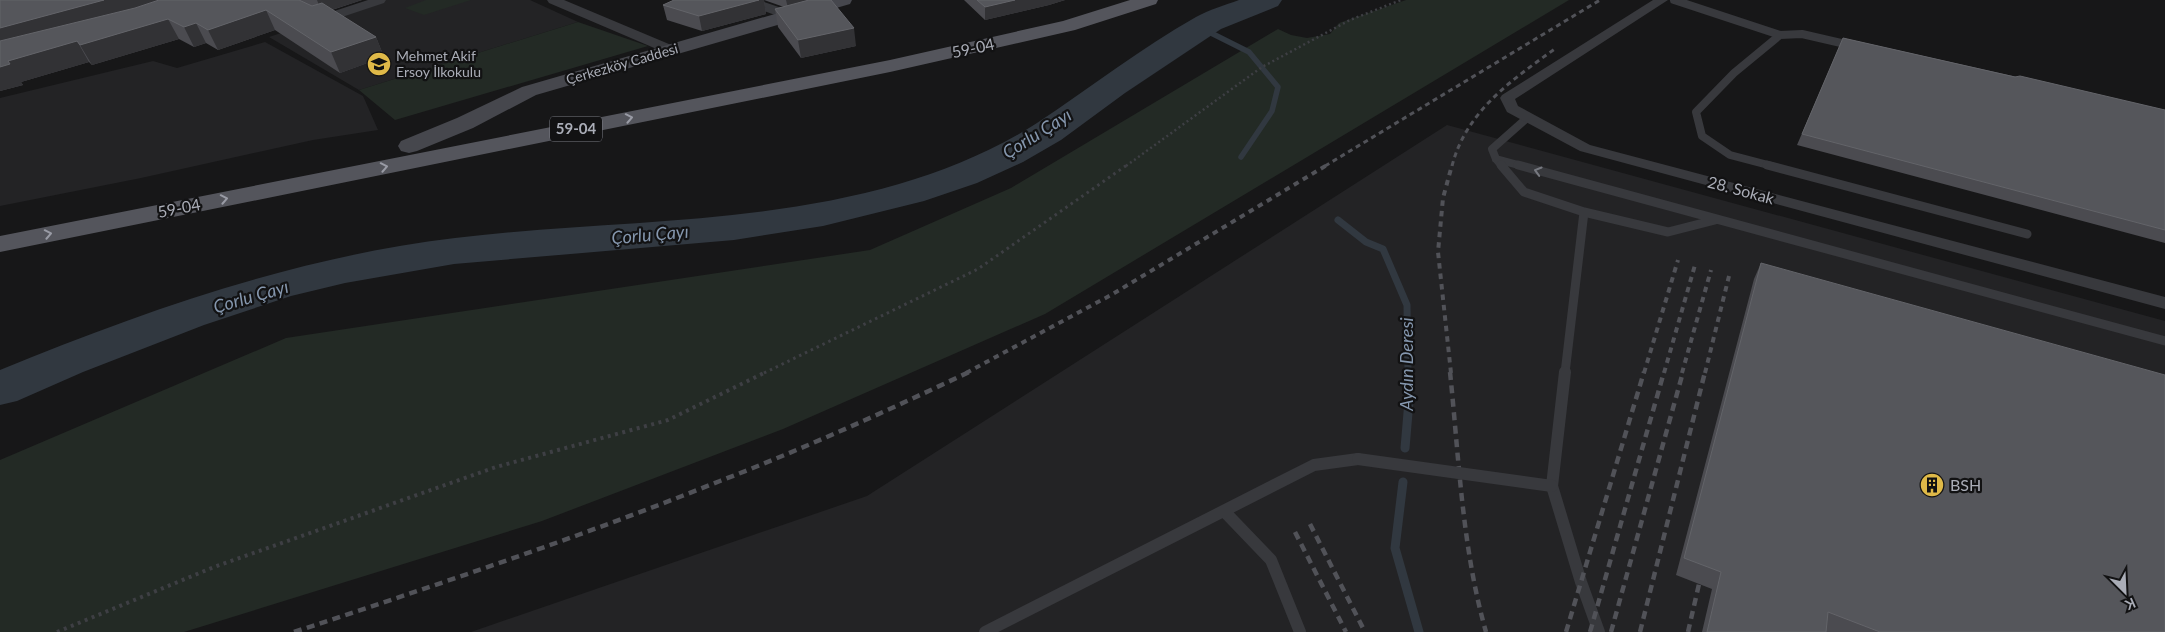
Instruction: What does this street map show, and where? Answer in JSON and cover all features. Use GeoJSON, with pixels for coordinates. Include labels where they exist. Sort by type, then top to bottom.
{"type":"FeatureCollection","features":[{"type":"Feature","properties":{"kind":"main road","name":"Çerkezköy Caddesi"},"geometry":{"type":"LineString","coordinates":[[408,146],[465,123],[529,91],[843,0]]}},
{"type":"Feature","properties":{"kind":"main road","name":"59-04"},"geometry":{"type":"LineString","coordinates":[[0,226],[926,44],[1053,15],[1104,0]]}},
{"type":"Feature","properties":{"kind":"main road","name":"59-04"},"geometry":{"type":"LineString","coordinates":[[0,244],[890,66],[1068,26],[1149,0]]}},
{"type":"Feature","properties":{"kind":"street"},"geometry":{"type":"LineString","coordinates":[[280,0],[321,20],[380,0]]}},
{"type":"Feature","properties":{"kind":"street"},"geometry":{"type":"LineString","coordinates":[[553,0],[671,50]]}},
{"type":"Feature","properties":{"kind":"street"},"geometry":{"type":"LineString","coordinates":[[746,0],[791,16]]}},
{"type":"Feature","properties":{"kind":"street","name":"28. Sokak"},"geometry":{"type":"LineString","coordinates":[[1662,0],[1507,98],[1512,109],[1585,148],[2165,303]]}},
{"type":"Feature","properties":{"kind":"lane"},"geometry":{"type":"LineString","coordinates":[[1674,0],[1780,36],[1802,34],[1859,47]]}},
{"type":"Feature","properties":{"kind":"lane"},"geometry":{"type":"LineString","coordinates":[[1780,36],[1734,73],[1696,112],[1702,136],[1730,155],[2027,234]]}},
{"type":"Feature","properties":{"kind":"lane"},"geometry":{"type":"LineString","coordinates":[[1526,118],[1492,149],[1496,159],[1524,192],[1584,212],[1668,232],[1717,220]]}},
{"type":"Feature","properties":{"kind":"lane"},"geometry":{"type":"LineString","coordinates":[[1496,159],[2165,341]]}},
{"type":"Feature","properties":{"kind":"lane"},"geometry":{"type":"LineString","coordinates":[[1584,212],[1552,486],[1581,582],[1599,632]]}},
{"type":"Feature","properties":{"kind":"lane"},"geometry":{"type":"LineString","coordinates":[[985,632],[1314,466],[1358,459],[1552,486]]}},
{"type":"Feature","properties":{"kind":"lane"},"geometry":{"type":"LineString","coordinates":[[1224,511],[1271,560],[1300,632]]}},
{"type":"Feature","properties":{"kind":"path"},"geometry":{"type":"LineString","coordinates":[[57,632],[214,567],[496,467],[668,420],[978,269],[1179,129],[1262,67],[1350,20],[1401,0]]}},
{"type":"Feature","properties":{"kind":"shaded area","name":"Mehmet Akif Ersoy İlkokulu"},"geometry":{"type":"Polygon","coordinates":[[[380,0],[530,0],[578,22],[359,90],[269,37],[380,0]]]}},
{"type":"Feature","properties":{"kind":"shaded area"},"geometry":{"type":"Polygon","coordinates":[[[426,0],[471,0],[424,15],[405,8],[426,0]]]}},
{"type":"Feature","properties":{"kind":"shaded area"},"geometry":{"type":"Polygon","coordinates":[[[1406,0],[1569,0],[1045,314],[783,429],[542,521],[184,632],[0,632],[0,460],[286,338],[870,250],[1011,188],[1278,29],[1291,35],[1307,38],[1330,34],[1339,23],[1406,0]]]}},
{"type":"Feature","properties":{"kind":"shaded area"},"geometry":{"type":"Polygon","coordinates":[[[578,22],[648,46],[395,120],[359,90],[578,22]]]}},
{"type":"Feature","properties":{"kind":"shaded area"},"geometry":{"type":"Polygon","coordinates":[[[265,42],[363,96],[378,130],[313,140],[141,178],[0,206],[0,98],[153,61],[177,68],[265,42]]]}},
{"type":"Feature","properties":{"kind":"shaded area"},"geometry":{"type":"Polygon","coordinates":[[[1447,125],[2165,321],[2165,632],[471,632],[867,496],[1447,125]]]}},
{"type":"Feature","properties":{"kind":"building"},"geometry":{"type":"Polygon","coordinates":[[[0,0],[104,0],[0,28],[0,0]]]}},
{"type":"Feature","properties":{"kind":"building"},"geometry":{"type":"Polygon","coordinates":[[[159,0],[299,0],[312,6],[322,3],[376,37],[331,52],[266,10],[208,30],[196,23],[184,27],[168,19],[80,45],[77,41],[8,61],[10,64],[0,67],[0,41],[135,8],[159,0]]]}},
{"type":"Feature","properties":{"kind":"building"},"geometry":{"type":"Polygon","coordinates":[[[674,0],[759,0],[699,16],[663,5],[674,0]]]}},
{"type":"Feature","properties":{"kind":"building"},"geometry":{"type":"Polygon","coordinates":[[[809,0],[831,0],[854,28],[798,40],[775,9],[809,0]]]}},
{"type":"Feature","properties":{"kind":"building"},"geometry":{"type":"Polygon","coordinates":[[[977,0],[1015,0],[985,7],[977,0]]]}},
{"type":"Feature","properties":{"kind":"building"},"geometry":{"type":"Polygon","coordinates":[[[1843,38],[2015,77],[2020,76],[2165,110],[2165,230],[1802,134],[1843,38]]]}},
{"type":"Feature","properties":{"kind":"building","name":"BSH"},"geometry":{"type":"Polygon","coordinates":[[[1761,263],[2165,375],[2165,632],[1880,632],[1828,612],[1826,632],[1707,632],[1721,572],[1684,558],[1761,263]]]}},
{"type":"Feature","properties":{"kind":"waterway","name":"Çorlu Çayı"},"geometry":{"type":"LineString","coordinates":[[0,389],[66,361],[188,315],[276,287],[343,270],[454,251],[734,228],[823,214],[910,193],[963,175],[1010,154],[1048,132],[1113,86],[1210,22],[1267,0]]}},
{"type":"Feature","properties":{"kind":"waterway"},"geometry":{"type":"LineString","coordinates":[[1201,28],[1249,52],[1278,87],[1272,111],[1241,157]]}},
{"type":"Feature","properties":{"kind":"waterway","name":"Aydın Deresi"},"geometry":{"type":"LineString","coordinates":[[1338,220],[1366,242],[1383,249],[1407,305],[1408,373]]}},
{"type":"Feature","properties":{"kind":"waterway","name":"Aydın Deresi"},"geometry":{"type":"LineString","coordinates":[[1405,448],[1409,401],[1408,372]]}},
{"type":"Feature","properties":{"kind":"waterway","name":"Aydın Deresi"},"geometry":{"type":"LineString","coordinates":[[1403,482],[1395,548],[1419,632]]}},
{"type":"Feature","properties":{"kind":"railway"},"geometry":{"type":"LineString","coordinates":[[1325,166],[1600,0]]}},
{"type":"Feature","properties":{"kind":"railway"},"geometry":{"type":"LineString","coordinates":[[1452,166],[1459,146],[1479,113],[1507,85],[1556,48]]}},
{"type":"Feature","properties":{"kind":"railway"},"geometry":{"type":"LineString","coordinates":[[966,373],[1111,295],[1327,165]]}},
{"type":"Feature","properties":{"kind":"railway"},"geometry":{"type":"LineString","coordinates":[[1451,373],[1438,252],[1443,198],[1452,165]]}},
{"type":"Feature","properties":{"kind":"railway"},"geometry":{"type":"LineString","coordinates":[[1644,373],[1678,260]]}},
{"type":"Feature","properties":{"kind":"railway"},"geometry":{"type":"LineString","coordinates":[[1664,373],[1695,265]]}},
{"type":"Feature","properties":{"kind":"railway"},"geometry":{"type":"LineString","coordinates":[[1682,373],[1711,270]]}},
{"type":"Feature","properties":{"kind":"railway"},"geometry":{"type":"LineString","coordinates":[[1705,373],[1730,272]]}},
{"type":"Feature","properties":{"kind":"railway"},"geometry":{"type":"LineString","coordinates":[[294,632],[508,560],[667,502],[815,442],[969,372]]}},
{"type":"Feature","properties":{"kind":"railway"},"geometry":{"type":"LineString","coordinates":[[1450,372],[1466,535],[1486,632]]}},
{"type":"Feature","properties":{"kind":"railway"},"geometry":{"type":"LineString","coordinates":[[1566,632],[1644,372]]}},
{"type":"Feature","properties":{"kind":"railway"},"geometry":{"type":"LineString","coordinates":[[1590,632],[1664,372]]}},
{"type":"Feature","properties":{"kind":"railway"},"geometry":{"type":"LineString","coordinates":[[1611,632],[1683,372]]}},
{"type":"Feature","properties":{"kind":"railway"},"geometry":{"type":"LineString","coordinates":[[1640,632],[1705,372]]}},
{"type":"Feature","properties":{"kind":"railway"},"geometry":{"type":"LineString","coordinates":[[1310,524],[1365,632]]}},
{"type":"Feature","properties":{"kind":"railway"},"geometry":{"type":"LineString","coordinates":[[1295,532],[1346,632]]}},
{"type":"Feature","properties":{"kind":"railway"},"geometry":{"type":"LineString","coordinates":[[1688,632],[1702,571]]}},
{"type":"Feature","properties":{"kind":"place","name":"Mehmet Akif Ersoy İlkokulu"},"geometry":{"type":"Point","coordinates":[379,64]}},
{"type":"Feature","properties":{"kind":"place","name":"BSH"},"geometry":{"type":"Point","coordinates":[1932,485]}}]}
